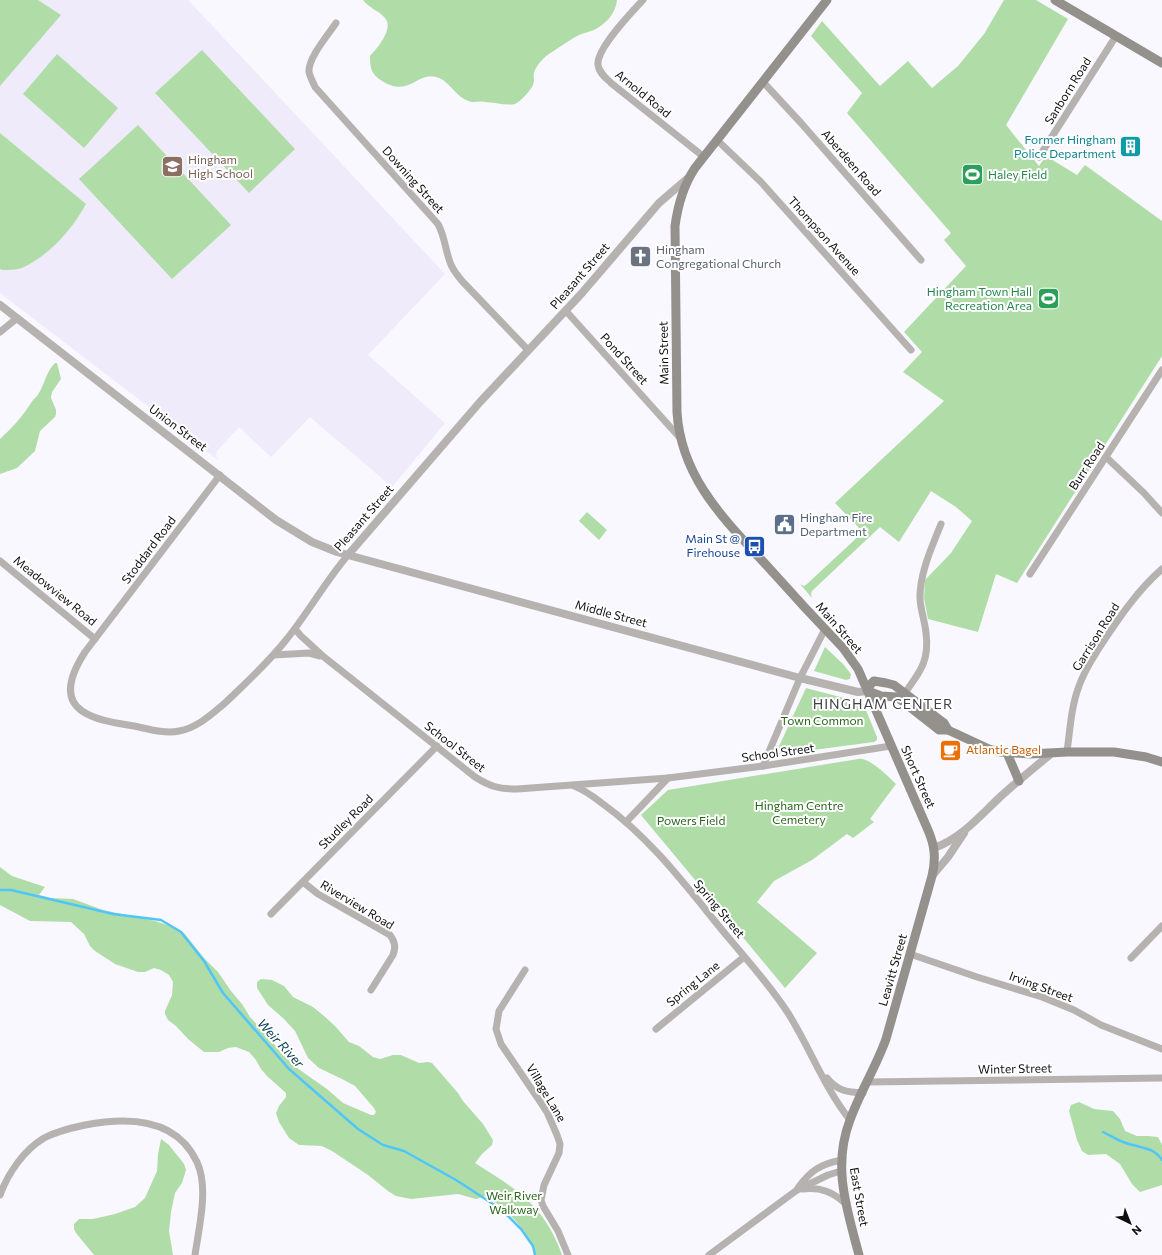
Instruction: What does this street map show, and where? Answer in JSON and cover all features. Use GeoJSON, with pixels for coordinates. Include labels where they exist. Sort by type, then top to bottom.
{"type":"FeatureCollection","features":[{"type":"Feature","properties":{"kind":"main road","name":"Main Street"},"geometry":{"type":"LineString","coordinates":[[827,0],[704,156],[688,178],[679,200],[675,226],[677,404],[681,439],[690,467],[704,492],[728,522],[852,660],[868,690]]}},
{"type":"Feature","properties":{"kind":"main road"},"geometry":{"type":"LineString","coordinates":[[1055,0],[1162,63]]}},
{"type":"Feature","properties":{"kind":"main road"},"geometry":{"type":"LineString","coordinates":[[903,696],[881,696],[868,690],[874,681],[886,682],[894,685],[903,696],[930,717],[939,730],[948,730],[989,749],[1007,753],[1114,752],[1146,757],[1162,762]]}},
{"type":"Feature","properties":{"kind":"main road","name":"Short Street"},"geometry":{"type":"LineString","coordinates":[[868,690],[928,830],[934,848],[934,865],[932,876]]}},
{"type":"Feature","properties":{"kind":"main road"},"geometry":{"type":"LineString","coordinates":[[1007,753],[1019,781]]}},
{"type":"Feature","properties":{"kind":"main road","name":"Leavitt Street"},"geometry":{"type":"LineString","coordinates":[[850,1120],[886,1039],[932,876]]}},
{"type":"Feature","properties":{"kind":"main road","name":"East Street"},"geometry":{"type":"LineString","coordinates":[[850,1120],[844,1141],[841,1171],[846,1204],[859,1255]]}},
{"type":"Feature","properties":{"kind":"street","name":"Arnold Road"},"geometry":{"type":"LineString","coordinates":[[643,0],[599,55],[598,61],[600,70],[611,83],[704,156]]}},
{"type":"Feature","properties":{"kind":"street","name":"Downing Street"},"geometry":{"type":"LineString","coordinates":[[336,23],[317,51],[310,66],[309,72],[315,87],[438,224],[445,239],[450,263],[454,271],[528,350]]}},
{"type":"Feature","properties":{"kind":"street","name":"Sanborn Road"},"geometry":{"type":"LineString","coordinates":[[1039,157],[1116,36]]}},
{"type":"Feature","properties":{"kind":"street","name":"Aberdeen Road"},"geometry":{"type":"LineString","coordinates":[[763,82],[801,123],[921,260]]}},
{"type":"Feature","properties":{"kind":"street","name":"Thompson Avenue"},"geometry":{"type":"LineString","coordinates":[[717,140],[761,182],[911,350]]}},
{"type":"Feature","properties":{"kind":"street","name":"Pleasant Street"},"geometry":{"type":"LineString","coordinates":[[95,638],[77,664],[71,680],[70,696],[75,704],[85,713],[102,720],[174,732],[186,730],[206,718],[242,687],[274,655],[295,629],[323,587],[348,555],[480,402],[566,311],[655,208],[688,178]]}},
{"type":"Feature","properties":{"kind":"street","name":"Union Street"},"geometry":{"type":"LineString","coordinates":[[0,306],[276,520],[298,535],[323,548],[348,555]]}},
{"type":"Feature","properties":{"kind":"street","name":"Pond Street"},"geometry":{"type":"LineString","coordinates":[[566,311],[681,439]]}},
{"type":"Feature","properties":{"kind":"street"},"geometry":{"type":"LineString","coordinates":[[0,332],[16,318]]}},
{"type":"Feature","properties":{"kind":"street","name":"Burr Road"},"geometry":{"type":"LineString","coordinates":[[1030,574],[1162,370]]}},
{"type":"Feature","properties":{"kind":"street"},"geometry":{"type":"LineString","coordinates":[[1106,456],[1162,513]]}},
{"type":"Feature","properties":{"kind":"street","name":"Stoddard Road"},"geometry":{"type":"LineString","coordinates":[[95,638],[220,476]]}},
{"type":"Feature","properties":{"kind":"street"},"geometry":{"type":"LineString","coordinates":[[903,696],[919,673],[927,654],[926,632],[920,598],[921,586],[928,558],[941,524]]}},
{"type":"Feature","properties":{"kind":"street","name":"Middle Street"},"geometry":{"type":"LineString","coordinates":[[348,555],[800,678],[854,692],[868,690]]}},
{"type":"Feature","properties":{"kind":"street","name":"Meadowview Road"},"geometry":{"type":"LineString","coordinates":[[0,561],[95,638]]}},
{"type":"Feature","properties":{"kind":"street","name":"Garrison Road"},"geometry":{"type":"LineString","coordinates":[[1067,752],[1072,712],[1082,677],[1108,633],[1130,603],[1144,586],[1162,569]]}},
{"type":"Feature","properties":{"kind":"street","name":"School Street"},"geometry":{"type":"LineString","coordinates":[[295,629],[324,657],[475,777],[487,785],[496,788],[518,789],[668,778],[763,766],[891,746]]}},
{"type":"Feature","properties":{"kind":"street"},"geometry":{"type":"LineString","coordinates":[[763,766],[800,678],[825,629]]}},
{"type":"Feature","properties":{"kind":"street","name":"School Street"},"geometry":{"type":"LineString","coordinates":[[274,655],[309,653],[324,657]]}},
{"type":"Feature","properties":{"kind":"street","name":"Studley Road"},"geometry":{"type":"LineString","coordinates":[[271,914],[437,746]]}},
{"type":"Feature","properties":{"kind":"street","name":"Leavitt Street"},"geometry":{"type":"LineString","coordinates":[[934,848],[944,844],[966,830],[1052,753]]}},
{"type":"Feature","properties":{"kind":"street"},"geometry":{"type":"LineString","coordinates":[[626,822],[668,778]]}},
{"type":"Feature","properties":{"kind":"street","name":"Spring Street"},"geometry":{"type":"LineString","coordinates":[[572,785],[589,794],[626,822],[647,843],[669,867],[772,990],[787,1012],[821,1072],[837,1104],[850,1120]]}},
{"type":"Feature","properties":{"kind":"street","name":"Leavitt Street"},"geometry":{"type":"LineString","coordinates":[[932,876],[952,852],[966,830]]}},
{"type":"Feature","properties":{"kind":"street","name":"Riverview Road"},"geometry":{"type":"LineString","coordinates":[[303,882],[318,894],[390,935],[394,941],[395,948],[393,955],[371,990]]}},
{"type":"Feature","properties":{"kind":"street"},"geometry":{"type":"LineString","coordinates":[[1131,958],[1162,926]]}},
{"type":"Feature","properties":{"kind":"street","name":"Irving Street"},"geometry":{"type":"LineString","coordinates":[[910,954],[977,977],[1042,996],[1074,1010],[1101,1025],[1162,1049]]}},
{"type":"Feature","properties":{"kind":"street","name":"Spring Lane"},"geometry":{"type":"LineString","coordinates":[[656,1029],[744,957]]}},
{"type":"Feature","properties":{"kind":"street","name":"Village Lane"},"geometry":{"type":"LineString","coordinates":[[525,970],[500,1012],[496,1029],[501,1044],[547,1112],[560,1144],[559,1153],[544,1184],[541,1200],[542,1206],[558,1231],[568,1255]]}},
{"type":"Feature","properties":{"kind":"street","name":"Spring Street"},"geometry":{"type":"LineString","coordinates":[[821,1072],[832,1085],[840,1090],[862,1093]]}},
{"type":"Feature","properties":{"kind":"street","name":"Winter Street"},"geometry":{"type":"LineString","coordinates":[[868,1082],[1162,1078]]}},
{"type":"Feature","properties":{"kind":"street"},"geometry":{"type":"LineString","coordinates":[[0,1195],[8,1179],[24,1156],[37,1143],[52,1134],[104,1121],[128,1120],[154,1125],[165,1129],[183,1142],[190,1151],[198,1168],[202,1184],[202,1194],[196,1255]]}},
{"type":"Feature","properties":{"kind":"street"},"geometry":{"type":"LineString","coordinates":[[797,1190],[804,1179],[820,1166],[842,1160]]}},
{"type":"Feature","properties":{"kind":"street"},"geometry":{"type":"LineString","coordinates":[[708,1255],[797,1190],[828,1175],[841,1171]]}},
{"type":"Feature","properties":{"kind":"street"},"geometry":{"type":"LineString","coordinates":[[797,1190],[812,1188],[820,1189],[834,1194],[846,1204]]}},
{"type":"Feature","properties":{"kind":"shaded area","name":"Hingham High School"},"geometry":{"type":"Polygon","coordinates":[[[0,0],[188,0],[445,274],[368,355],[445,423],[392,487],[310,417],[271,457],[239,427],[217,451],[216,456],[218,460],[0,293],[0,0]]]}},
{"type":"Feature","properties":{"kind":"green space"},"geometry":{"type":"Polygon","coordinates":[[[0,0],[38,0],[61,15],[0,86],[0,0]]]}},
{"type":"Feature","properties":{"kind":"green space"},"geometry":{"type":"Polygon","coordinates":[[[363,0],[617,0],[615,9],[610,18],[603,25],[577,36],[544,58],[535,70],[534,83],[530,90],[517,103],[508,105],[473,102],[464,99],[444,81],[436,77],[429,76],[412,84],[399,87],[392,86],[375,76],[370,64],[370,56],[384,38],[388,27],[385,18],[363,0]]]}},
{"type":"Feature","properties":{"kind":"green space","name":"Hingham Town Hall Recreation Area"},"geometry":{"type":"Polygon","coordinates":[[[1004,0],[1036,0],[1068,19],[1006,125],[1039,166],[1046,156],[1077,175],[1085,165],[1162,221],[1162,356],[1017,583],[996,574],[978,632],[928,619],[924,598],[925,580],[951,553],[972,521],[956,507],[931,491],[899,542],[880,527],[812,591],[812,598],[800,584],[804,586],[807,584],[863,532],[835,503],[944,401],[903,372],[922,352],[904,332],[966,266],[944,240],[951,233],[847,113],[862,93],[811,36],[822,21],[880,86],[908,61],[932,88],[958,66],[984,34],[1004,0]]]}},
{"type":"Feature","properties":{"kind":"green space"},"geometry":{"type":"Polygon","coordinates":[[[202,50],[295,149],[249,193],[155,93],[202,50]]]}},
{"type":"Feature","properties":{"kind":"green space"},"geometry":{"type":"Polygon","coordinates":[[[57,54],[118,108],[84,148],[23,94],[57,54]]]}},
{"type":"Feature","properties":{"kind":"green space"},"geometry":{"type":"Polygon","coordinates":[[[138,125],[231,225],[172,279],[79,179],[138,125]]]}},
{"type":"Feature","properties":{"kind":"green space"},"geometry":{"type":"Polygon","coordinates":[[[0,133],[86,204],[74,223],[60,240],[34,262],[22,268],[13,270],[0,269],[0,133]]]}},
{"type":"Feature","properties":{"kind":"green space"},"geometry":{"type":"Polygon","coordinates":[[[55,363],[57,363],[61,379],[52,392],[51,398],[56,410],[55,417],[40,431],[35,451],[17,468],[0,474],[0,439],[17,422],[38,394],[55,363]]]}},
{"type":"Feature","properties":{"kind":"green space"},"geometry":{"type":"Polygon","coordinates":[[[587,512],[607,530],[599,540],[579,521],[587,512]]]}},
{"type":"Feature","properties":{"kind":"green space"},"geometry":{"type":"Polygon","coordinates":[[[825,647],[851,674],[850,679],[846,680],[814,671],[825,647]]]}},
{"type":"Feature","properties":{"kind":"green space","name":"Town Common"},"geometry":{"type":"Polygon","coordinates":[[[806,688],[863,703],[877,740],[874,742],[775,755],[806,688]]]}},
{"type":"Feature","properties":{"kind":"green space","name":"Hingham Centre Cemetery"},"geometry":{"type":"Polygon","coordinates":[[[862,759],[873,764],[896,784],[870,819],[874,822],[853,838],[847,834],[812,860],[774,881],[757,902],[817,953],[785,988],[641,815],[668,790],[862,759]]]}},
{"type":"Feature","properties":{"kind":"green space","name":"Weir River Walkway"},"geometry":{"type":"Polygon","coordinates":[[[0,867],[12,876],[45,887],[39,895],[51,898],[73,899],[103,910],[155,921],[177,928],[184,933],[204,958],[218,972],[250,1017],[283,1055],[297,1068],[327,1089],[343,1103],[371,1115],[374,1115],[376,1112],[355,1086],[319,1068],[308,1058],[295,1031],[268,1005],[257,988],[257,982],[261,979],[272,980],[284,986],[293,997],[313,1007],[324,1016],[349,1042],[359,1046],[373,1057],[380,1059],[393,1055],[401,1055],[419,1063],[432,1063],[483,1124],[493,1140],[492,1145],[475,1163],[504,1181],[528,1200],[547,1224],[562,1255],[536,1255],[528,1237],[516,1221],[510,1214],[486,1196],[476,1199],[458,1194],[411,1199],[396,1196],[332,1151],[322,1146],[299,1145],[289,1138],[279,1122],[276,1113],[286,1097],[286,1093],[267,1076],[249,1052],[236,1047],[228,1048],[219,1052],[204,1052],[168,1020],[165,1011],[172,995],[173,982],[169,975],[154,968],[145,972],[138,972],[115,964],[95,951],[90,946],[84,934],[71,922],[30,921],[0,905],[0,867]]]}},
{"type":"Feature","properties":{"kind":"green space"},"geometry":{"type":"Polygon","coordinates":[[[1079,1102],[1094,1109],[1113,1111],[1120,1119],[1125,1131],[1137,1136],[1158,1137],[1162,1145],[1162,1185],[1140,1192],[1132,1184],[1120,1164],[1106,1154],[1088,1155],[1082,1151],[1077,1140],[1069,1111],[1071,1105],[1079,1102]]]}},
{"type":"Feature","properties":{"kind":"green space"},"geometry":{"type":"Polygon","coordinates":[[[161,1139],[169,1145],[184,1164],[186,1170],[182,1183],[175,1193],[171,1212],[169,1231],[173,1255],[94,1255],[76,1233],[74,1224],[79,1219],[93,1219],[115,1214],[135,1207],[145,1198],[157,1171],[161,1139]]]}},
{"type":"Feature","properties":{"kind":"waterway","name":"Weir River"},"geometry":{"type":"LineString","coordinates":[[0,890],[11,890],[113,914],[161,920],[181,932],[204,961],[223,993],[289,1069],[358,1129],[383,1145],[404,1151],[456,1180],[493,1204],[521,1229],[533,1246],[535,1255]]}},
{"type":"Feature","properties":{"kind":"waterway"},"geometry":{"type":"LineString","coordinates":[[1103,1132],[1123,1142],[1151,1150],[1162,1160]]}},
{"type":"Feature","properties":{"kind":"place","name":"Former Hingham Police Department"},"geometry":{"type":"Point","coordinates":[1131,147]}},
{"type":"Feature","properties":{"kind":"place","name":"Hingham High School"},"geometry":{"type":"Point","coordinates":[172,167]}},
{"type":"Feature","properties":{"kind":"place","name":"Haley Field"},"geometry":{"type":"Point","coordinates":[972,175]}},
{"type":"Feature","properties":{"kind":"place","name":"Hingham Congregational Church"},"geometry":{"type":"Point","coordinates":[640,257]}},
{"type":"Feature","properties":{"kind":"place","name":"Hingham Town Hall Recreation Area"},"geometry":{"type":"Point","coordinates":[1048,299]}},
{"type":"Feature","properties":{"kind":"place","name":"Hingham Fire Department"},"geometry":{"type":"Point","coordinates":[784,525]}},
{"type":"Feature","properties":{"kind":"place","name":"Main St @ Firehouse"},"geometry":{"type":"Point","coordinates":[755,546]}},
{"type":"Feature","properties":{"kind":"place","name":"Atlantic Bagel"},"geometry":{"type":"Point","coordinates":[951,750]}},
{"type":"Feature","properties":{"kind":"district","name":"HINGHAM CENTER"},"geometry":{"type":"Point","coordinates":[883,704]}},
{"type":"Feature","properties":{"kind":"park label","name":"Powers Field"},"geometry":{"type":"Point","coordinates":[691,821]}}]}
